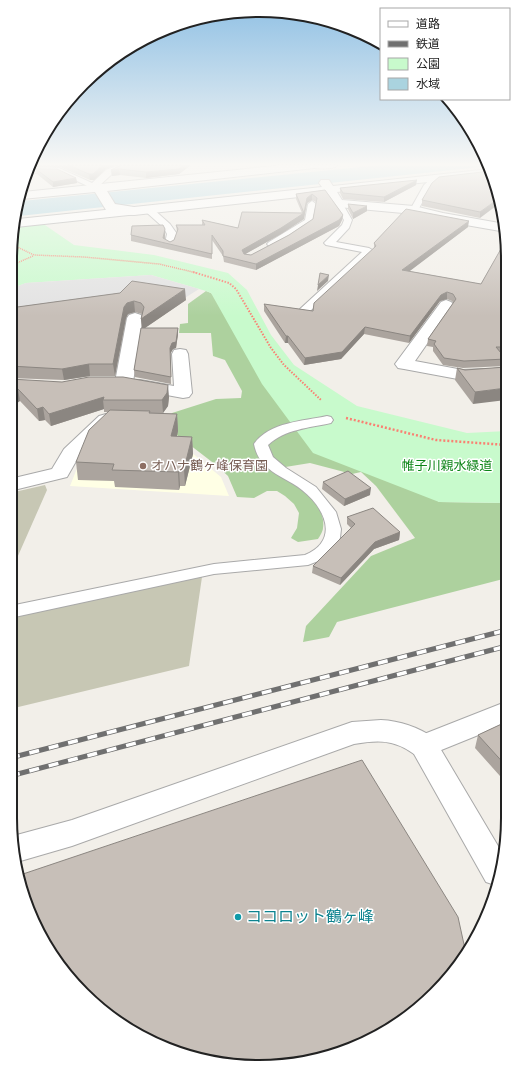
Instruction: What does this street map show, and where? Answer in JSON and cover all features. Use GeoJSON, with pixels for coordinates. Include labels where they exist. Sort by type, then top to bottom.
{"type":"FeatureCollection","features":[{"type":"Feature","properties":{"kind":"street"},"geometry":{"type":"LineString","coordinates":[[20,223],[92,215]]}},
{"type":"Feature","properties":{"kind":"street"},"geometry":{"type":"LineString","coordinates":[[436,215],[499,226]]}},
{"type":"Feature","properties":{"kind":"street"},"geometry":{"type":"LineString","coordinates":[[446,304],[404,364],[463,375],[499,373]]}},
{"type":"Feature","properties":{"kind":"street"},"geometry":{"type":"LineString","coordinates":[[135,318],[117,382],[183,393],[180,354]]}},
{"type":"Feature","properties":{"kind":"street"},"geometry":{"type":"LineString","coordinates":[[17,483],[60,474],[71,453],[106,419],[122,420]]}},
{"type":"Feature","properties":{"kind":"street"},"geometry":{"type":"LineString","coordinates":[[424,746],[501,714]]}},
{"type":"Feature","properties":{"kind":"street"},"geometry":{"type":"LineString","coordinates":[[19,848],[72,833],[352,733],[377,730],[398,732],[417,740],[424,746],[495,869]]}},
{"type":"Feature","properties":{"kind":"lane"},"geometry":{"type":"LineString","coordinates":[[158,215],[172,234],[170,243]]}},
{"type":"Feature","properties":{"kind":"lane"},"geometry":{"type":"LineString","coordinates":[[163,215],[178,222],[176,227]]}},
{"type":"Feature","properties":{"kind":"lane"},"geometry":{"type":"LineString","coordinates":[[267,247],[309,221],[310,215]]}},
{"type":"Feature","properties":{"kind":"lane"},"geometry":{"type":"LineString","coordinates":[[304,311],[369,251],[329,243],[346,226],[348,220],[345,215]]}},
{"type":"Feature","properties":{"kind":"lane"},"geometry":{"type":"LineString","coordinates":[[17,611],[214,569],[308,560],[322,554],[331,543],[334,529],[331,515],[310,489],[280,472],[261,450],[261,444],[268,436],[290,428],[327,420]]}},
{"type":"Feature","properties":{"kind":"path"},"geometry":{"type":"LineString","coordinates":[[18,247],[34,255],[84,257],[159,264],[204,274],[229,284],[236,289],[271,348],[284,365],[330,408],[342,417],[436,440],[501,445]]}},
{"type":"Feature","properties":{"kind":"path"},"geometry":{"type":"LineString","coordinates":[[17,263],[34,255]]}},
{"type":"Feature","properties":{"kind":"path"},"geometry":{"type":"LineString","coordinates":[[327,420],[342,417]]}},
{"type":"Feature","properties":{"kind":"shaded area"},"geometry":{"type":"Polygon","coordinates":[[[151,275],[199,289],[180,301],[102,299],[17,306],[17,286],[26,283],[151,275]]]}},
{"type":"Feature","properties":{"kind":"shaded area","name":"オハナ鶴ヶ峰保育園"},"geometry":{"type":"Polygon","coordinates":[[[190,426],[185,447],[221,477],[229,496],[70,486],[82,456],[190,426]]]}},
{"type":"Feature","properties":{"kind":"shaded area"},"geometry":{"type":"Polygon","coordinates":[[[45,485],[47,490],[17,558],[17,491],[45,485]]]}},
{"type":"Feature","properties":{"kind":"shaded area"},"geometry":{"type":"Polygon","coordinates":[[[202,577],[189,666],[17,707],[17,616],[202,577]]]}},
{"type":"Feature","properties":{"kind":"green space","name":"帷子川親水緑道"},"geometry":{"type":"Polygon","coordinates":[[[42,223],[74,245],[154,255],[228,273],[247,290],[271,335],[294,365],[357,406],[467,433],[501,431],[501,503],[439,502],[313,453],[262,384],[211,293],[151,275],[26,283],[17,286],[19,226],[42,223]]]}},
{"type":"Feature","properties":{"kind":"green space"},"geometry":{"type":"Polygon","coordinates":[[[206,291],[211,293],[439,502],[501,503],[501,580],[337,622],[329,637],[303,642],[306,626],[371,556],[415,538],[376,486],[361,472],[352,474],[310,463],[273,469],[306,493],[314,501],[323,518],[323,529],[318,539],[298,542],[291,538],[297,528],[299,513],[294,504],[285,496],[277,491],[267,491],[254,498],[237,497],[228,476],[173,432],[167,419],[172,413],[216,399],[241,398],[242,391],[225,360],[213,356],[211,333],[179,333],[180,324],[188,323],[188,304],[206,291]]]}},
{"type":"Feature","properties":{"kind":"building"},"geometry":{"type":"Polygon","coordinates":[[[241,215],[301,215],[242,250],[244,254],[251,255],[289,235],[313,219],[314,215],[343,215],[339,220],[256,264],[223,256],[223,251],[212,235],[212,254],[131,235],[132,226],[163,225],[165,229],[163,238],[170,242],[174,240],[178,229],[176,225],[205,225],[202,220],[238,228],[241,215]]]}},
{"type":"Feature","properties":{"kind":"building"},"geometry":{"type":"Polygon","coordinates":[[[400,215],[439,215],[469,221],[402,270],[481,284],[500,250],[501,347],[496,347],[501,353],[501,359],[464,361],[444,358],[434,344],[436,341],[428,339],[456,299],[453,294],[447,292],[441,295],[410,336],[365,327],[342,352],[305,358],[288,336],[286,336],[264,304],[313,311],[314,303],[376,246],[374,243],[400,215]]]}},
{"type":"Feature","properties":{"kind":"building"},"geometry":{"type":"Polygon","coordinates":[[[320,273],[329,275],[318,285],[320,273]]]}},
{"type":"Feature","properties":{"kind":"building"},"geometry":{"type":"Polygon","coordinates":[[[132,281],[185,289],[141,319],[144,307],[141,303],[134,301],[127,303],[124,307],[113,364],[89,364],[62,369],[17,366],[17,307],[120,293],[132,281]]]}},
{"type":"Feature","properties":{"kind":"building"},"geometry":{"type":"Polygon","coordinates":[[[141,328],[178,328],[176,342],[172,343],[170,348],[171,377],[134,370],[141,328]]]}},
{"type":"Feature","properties":{"kind":"building"},"geometry":{"type":"Polygon","coordinates":[[[501,367],[501,389],[475,392],[457,368],[465,370],[501,367]]]}},
{"type":"Feature","properties":{"kind":"building"},"geometry":{"type":"Polygon","coordinates":[[[89,377],[123,377],[168,385],[167,393],[162,400],[103,400],[104,397],[49,414],[43,407],[37,409],[17,390],[17,379],[62,382],[89,377]]]}},
{"type":"Feature","properties":{"kind":"building"},"geometry":{"type":"Polygon","coordinates":[[[110,410],[150,411],[149,413],[177,414],[171,436],[192,437],[184,469],[179,469],[178,472],[112,470],[114,464],[76,462],[89,430],[110,410]]]}},
{"type":"Feature","properties":{"kind":"building"},"geometry":{"type":"Polygon","coordinates":[[[348,471],[371,488],[345,499],[323,482],[348,471]]]}},
{"type":"Feature","properties":{"kind":"building"},"geometry":{"type":"Polygon","coordinates":[[[373,508],[400,532],[375,542],[341,578],[313,566],[355,524],[347,517],[373,508]]]}},
{"type":"Feature","properties":{"kind":"building"},"geometry":{"type":"Polygon","coordinates":[[[501,724],[501,760],[478,735],[501,724]]]}},
{"type":"Feature","properties":{"kind":"building","name":"ココロット鶴ヶ峰"},"geometry":{"type":"Polygon","coordinates":[[[362,760],[458,917],[464,946],[441,978],[419,1000],[380,1028],[352,1042],[322,1052],[291,1058],[259,1060],[227,1058],[196,1052],[166,1042],[138,1028],[99,1000],[77,978],[49,939],[35,911],[24,874],[362,760]]]}},
{"type":"Feature","properties":{"kind":"railway"},"geometry":{"type":"LineString","coordinates":[[17,756],[501,632]]}},
{"type":"Feature","properties":{"kind":"railway"},"geometry":{"type":"LineString","coordinates":[[17,774],[501,648]]}},
{"type":"Feature","properties":{"kind":"place","name":"オハナ鶴ヶ峰保育園"},"geometry":{"type":"Point","coordinates":[143,466]}},
{"type":"Feature","properties":{"kind":"place","name":"ココロット鶴ヶ峰"},"geometry":{"type":"Point","coordinates":[238,917]}}]}
